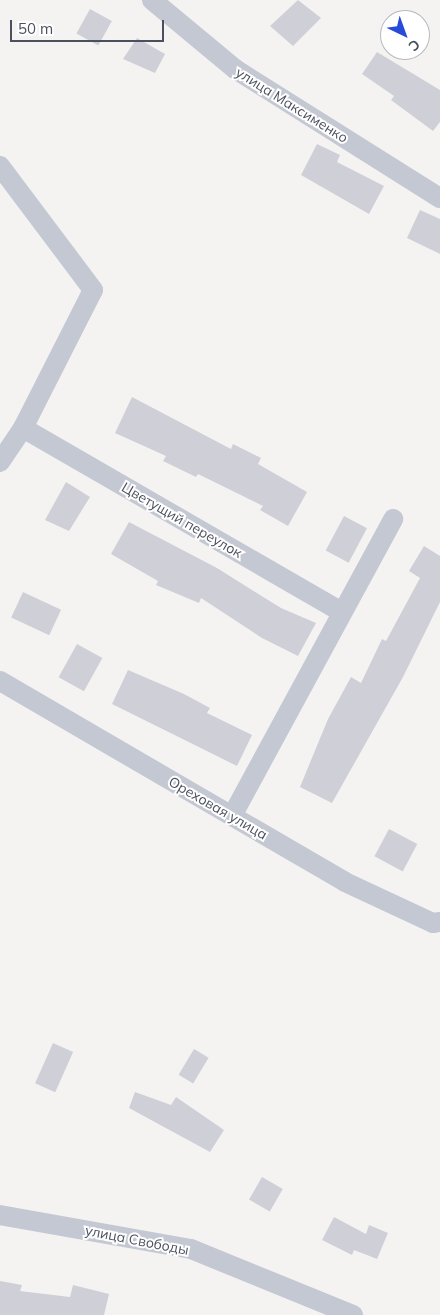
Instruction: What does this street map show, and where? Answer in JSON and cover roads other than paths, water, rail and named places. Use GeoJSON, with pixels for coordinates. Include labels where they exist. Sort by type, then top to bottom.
{"type":"FeatureCollection","features":[{"type":"Feature","properties":{"kind":"street","name":"улица Максименко"},"geometry":{"type":"LineString","coordinates":[[152,0],[234,69],[440,198]]}},
{"type":"Feature","properties":{"kind":"street"},"geometry":{"type":"LineString","coordinates":[[0,166],[93,290],[23,428],[0,462]]}},
{"type":"Feature","properties":{"kind":"street","name":"Цветущий переулок"},"geometry":{"type":"LineString","coordinates":[[23,428],[340,611]]}},
{"type":"Feature","properties":{"kind":"street"},"geometry":{"type":"LineString","coordinates":[[232,816],[340,611],[393,519]]}},
{"type":"Feature","properties":{"kind":"street","name":"Ореховая улица"},"geometry":{"type":"LineString","coordinates":[[0,681],[345,882],[433,923],[440,922]]}},
{"type":"Feature","properties":{"kind":"street","name":"улица Свободы"},"geometry":{"type":"LineString","coordinates":[[0,1215],[191,1249],[353,1315]]}}]}
